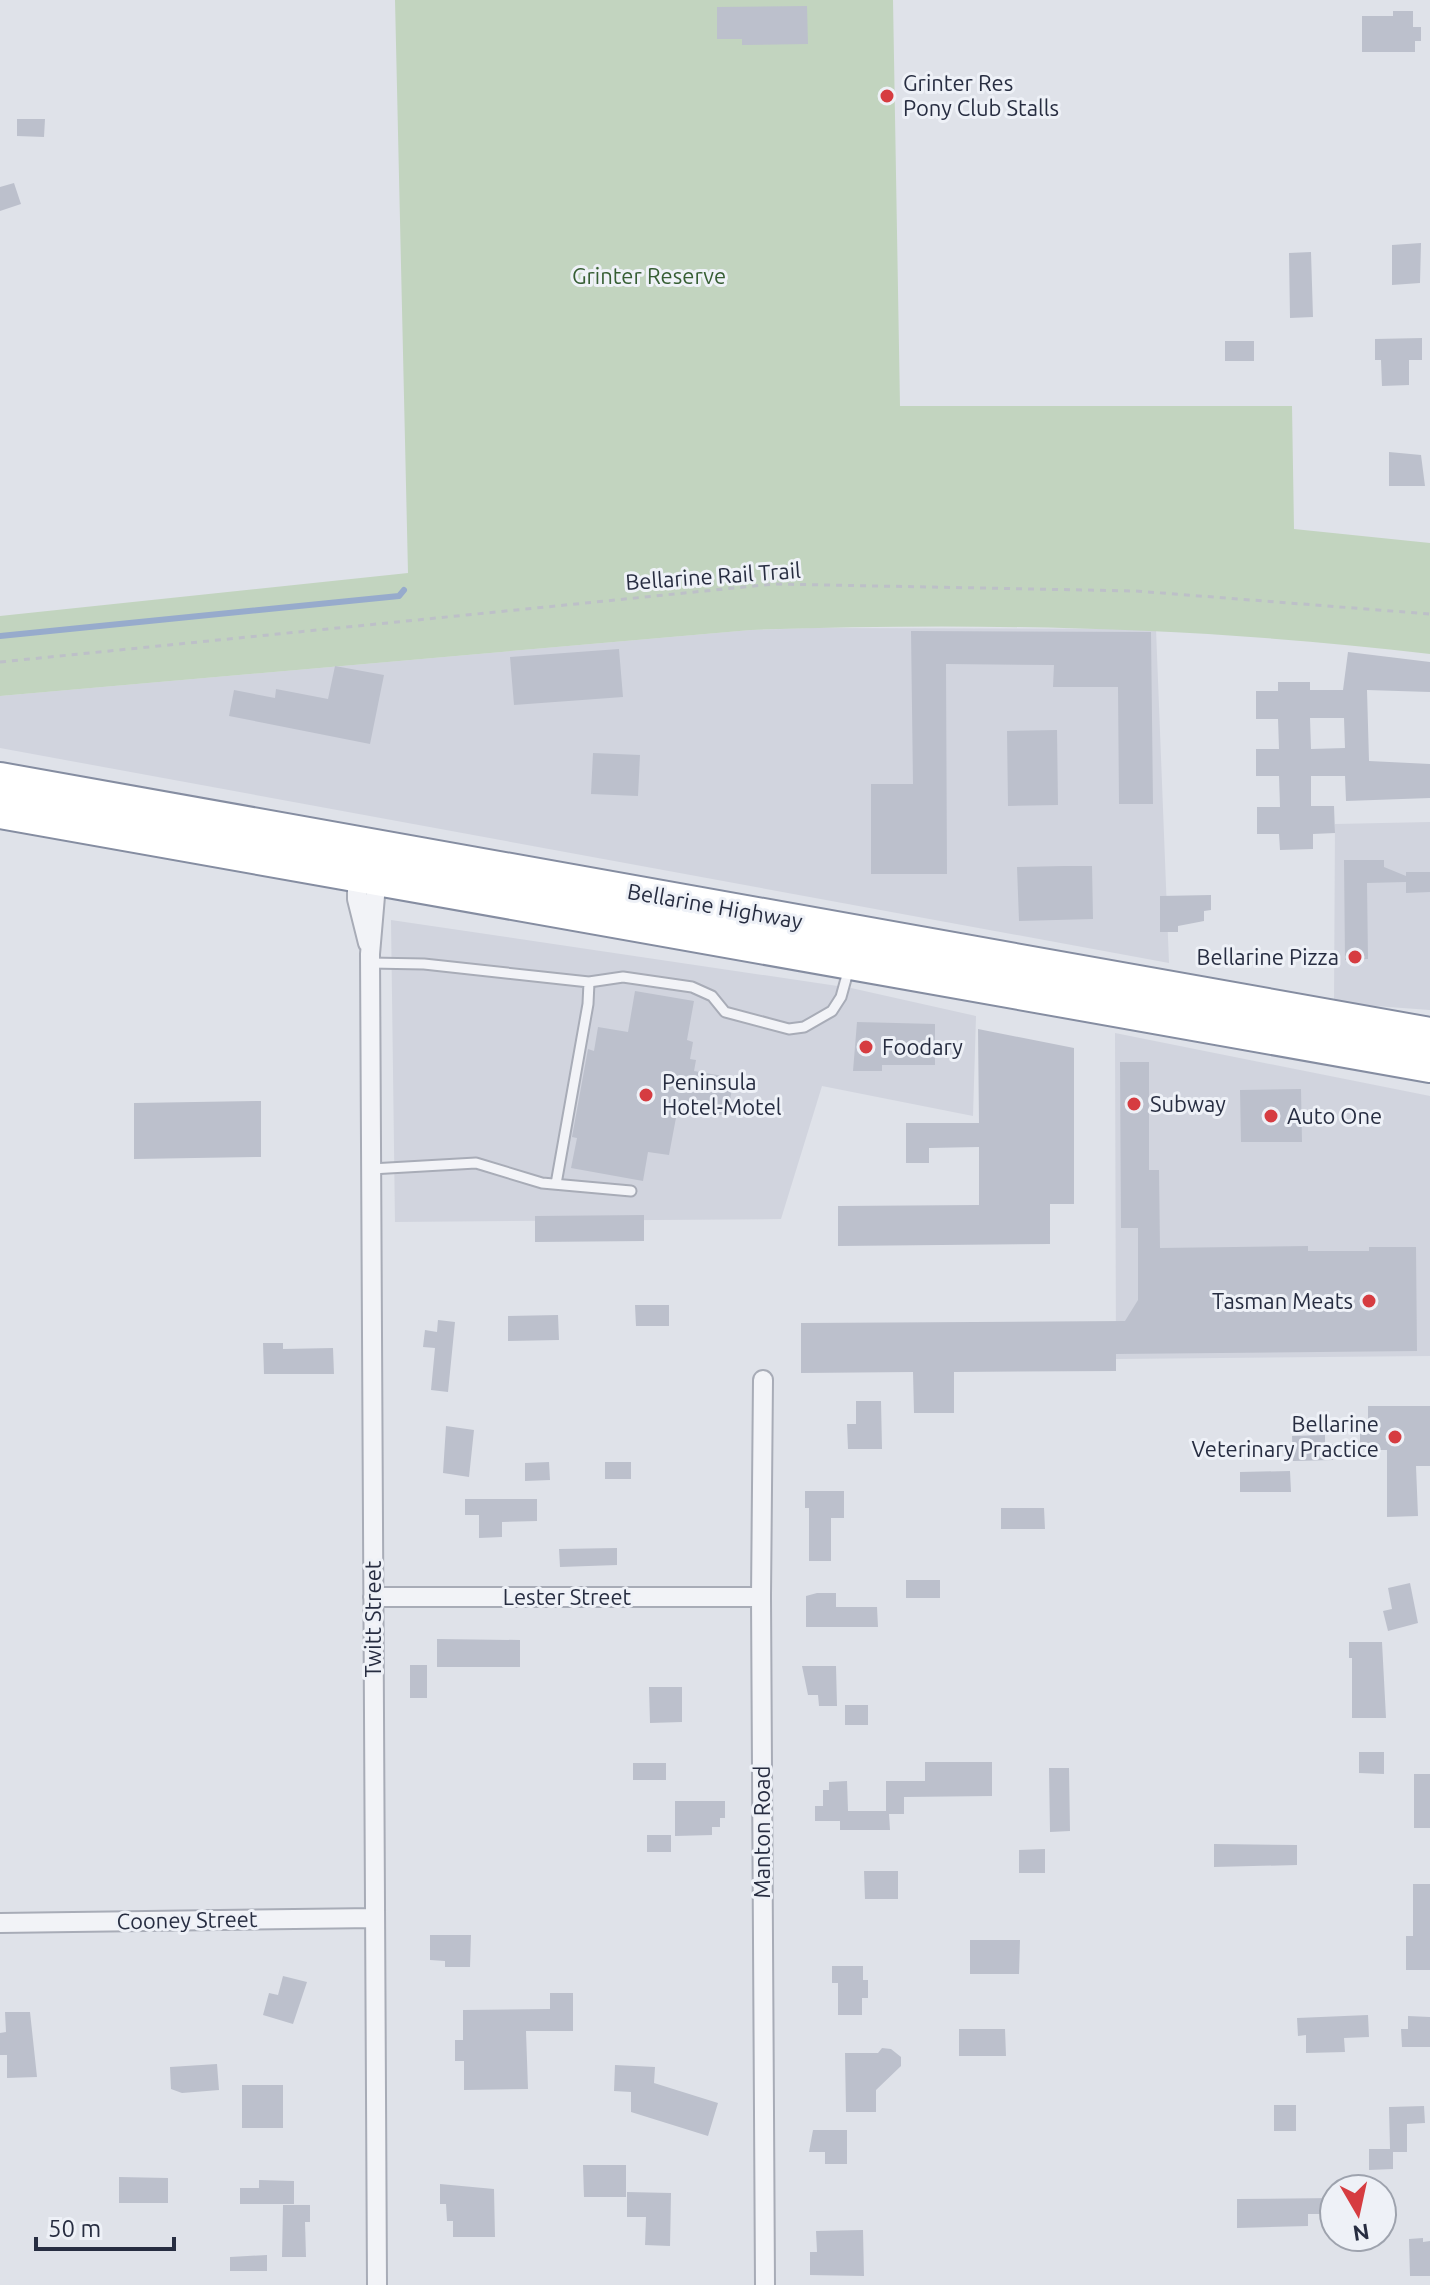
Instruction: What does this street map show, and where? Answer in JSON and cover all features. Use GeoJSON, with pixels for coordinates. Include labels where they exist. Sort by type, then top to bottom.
{"type":"FeatureCollection","features":[{"type":"Feature","properties":{"kind":"highway","name":"Bellarine Highway"},"geometry":{"type":"LineString","coordinates":[[0,780],[368,867],[850,961],[1430,1065]]}},
{"type":"Feature","properties":{"kind":"highway","name":"Bellarine Highway"},"geometry":{"type":"LineString","coordinates":[[0,811],[1430,1035]]}},
{"type":"Feature","properties":{"kind":"street","name":"Twitt Street"},"geometry":{"type":"LineString","coordinates":[[368,867],[377,2285]]}},
{"type":"Feature","properties":{"kind":"street","name":"Manton Road"},"geometry":{"type":"LineString","coordinates":[[763,1380],[761,1597],[765,2285]]}},
{"type":"Feature","properties":{"kind":"street","name":"Lester Street"},"geometry":{"type":"LineString","coordinates":[[373,1597],[761,1597]]}},
{"type":"Feature","properties":{"kind":"street","name":"Cooney Street"},"geometry":{"type":"LineString","coordinates":[[0,1923],[375,1918]]}},
{"type":"Feature","properties":{"kind":"lane"},"geometry":{"type":"LineString","coordinates":[[370,958],[589,982],[623,977],[692,987],[712,996],[725,1012],[789,1029],[804,1027],[832,1011],[846,984],[850,961]]}},
{"type":"Feature","properties":{"kind":"lane"},"geometry":{"type":"LineString","coordinates":[[556,1184],[588,1004],[589,982]]}},
{"type":"Feature","properties":{"kind":"lane"},"geometry":{"type":"LineString","coordinates":[[371,1169],[476,1163],[556,1184],[631,1191]]}},
{"type":"Feature","properties":{"kind":"path","name":"Bellarine Rail Trail"},"geometry":{"type":"LineString","coordinates":[[0,662],[774,584],[1136,591],[1430,614]]}},
{"type":"Feature","properties":{"kind":"shaded area"},"geometry":{"type":"Polygon","coordinates":[[[1156,629],[1169,963],[0,748],[0,696],[751,630],[1156,629]]]}},
{"type":"Feature","properties":{"kind":"shaded area"},"geometry":{"type":"Polygon","coordinates":[[[1430,822],[1430,1010],[1334,1003],[1335,824],[1430,822]]]}},
{"type":"Feature","properties":{"kind":"shaded area"},"geometry":{"type":"Polygon","coordinates":[[[391,920],[851,988],[976,1016],[973,1116],[822,1086],[781,1219],[395,1222],[391,920]]]}},
{"type":"Feature","properties":{"kind":"shaded area"},"geometry":{"type":"Polygon","coordinates":[[[1115,1033],[1430,1096],[1430,1356],[1116,1359],[1115,1033]]]}},
{"type":"Feature","properties":{"kind":"green space","name":"Grinter Reserve"},"geometry":{"type":"Polygon","coordinates":[[[395,0],[893,0],[900,406],[1292,406],[1294,529],[1430,543],[1430,654],[1176,632],[1006,627],[751,630],[0,696],[0,616],[408,573],[395,0]]]}},
{"type":"Feature","properties":{"kind":"building"},"geometry":{"type":"Polygon","coordinates":[[[807,6],[808,44],[742,45],[742,39],[717,39],[717,7],[807,6]]]}},
{"type":"Feature","properties":{"kind":"building"},"geometry":{"type":"Polygon","coordinates":[[[1393,11],[1413,11],[1413,27],[1421,27],[1421,41],[1415,41],[1415,52],[1362,52],[1362,16],[1393,16],[1393,11]]]}},
{"type":"Feature","properties":{"kind":"building"},"geometry":{"type":"Polygon","coordinates":[[[17,119],[45,119],[44,137],[17,136],[17,119]]]}},
{"type":"Feature","properties":{"kind":"building"},"geometry":{"type":"Polygon","coordinates":[[[14,183],[21,204],[0,211],[0,187],[14,183]]]}},
{"type":"Feature","properties":{"kind":"building"},"geometry":{"type":"Polygon","coordinates":[[[1421,243],[1420,283],[1392,285],[1392,245],[1421,243]]]}},
{"type":"Feature","properties":{"kind":"building"},"geometry":{"type":"Polygon","coordinates":[[[1311,252],[1313,317],[1290,318],[1289,253],[1311,252]]]}},
{"type":"Feature","properties":{"kind":"building"},"geometry":{"type":"Polygon","coordinates":[[[1422,338],[1422,360],[1409,360],[1409,385],[1382,386],[1381,360],[1375,360],[1375,339],[1422,338]]]}},
{"type":"Feature","properties":{"kind":"building"},"geometry":{"type":"Polygon","coordinates":[[[1225,341],[1254,341],[1254,361],[1225,361],[1225,341]]]}},
{"type":"Feature","properties":{"kind":"building"},"geometry":{"type":"Polygon","coordinates":[[[1389,452],[1421,455],[1425,486],[1389,486],[1389,452]]]}},
{"type":"Feature","properties":{"kind":"building"},"geometry":{"type":"Polygon","coordinates":[[[911,631],[1151,632],[1153,804],[1119,804],[1118,687],[1053,687],[1054,665],[946,664],[947,874],[871,874],[871,784],[913,784],[911,631]]]}},
{"type":"Feature","properties":{"kind":"building"},"geometry":{"type":"Polygon","coordinates":[[[619,649],[623,697],[514,705],[510,657],[619,649]]]}},
{"type":"Feature","properties":{"kind":"building"},"geometry":{"type":"Polygon","coordinates":[[[1348,652],[1430,662],[1430,692],[1367,690],[1369,761],[1430,764],[1430,798],[1346,801],[1345,776],[1311,776],[1311,806],[1334,806],[1335,833],[1313,834],[1313,849],[1280,850],[1279,834],[1257,834],[1257,807],[1280,807],[1279,776],[1256,776],[1256,749],[1279,749],[1278,719],[1256,719],[1256,691],[1278,691],[1278,682],[1310,682],[1310,690],[1343,690],[1348,652]],[[1310,718],[1311,749],[1345,748],[1344,718],[1310,718]]]}},
{"type":"Feature","properties":{"kind":"building"},"geometry":{"type":"Polygon","coordinates":[[[335,666],[384,675],[370,744],[229,716],[234,690],[275,698],[276,689],[328,699],[335,666]]]}},
{"type":"Feature","properties":{"kind":"building"},"geometry":{"type":"Polygon","coordinates":[[[1057,730],[1058,805],[1008,806],[1007,731],[1057,730]]]}},
{"type":"Feature","properties":{"kind":"building"},"geometry":{"type":"Polygon","coordinates":[[[593,753],[640,755],[638,796],[591,794],[593,753]]]}},
{"type":"Feature","properties":{"kind":"building"},"geometry":{"type":"Polygon","coordinates":[[[1344,860],[1384,860],[1384,867],[1406,876],[1406,872],[1430,872],[1430,892],[1406,893],[1406,882],[1367,883],[1368,959],[1345,960],[1344,860]]]}},
{"type":"Feature","properties":{"kind":"building"},"geometry":{"type":"Polygon","coordinates":[[[1092,866],[1093,919],[1019,921],[1017,867],[1092,866]]]}},
{"type":"Feature","properties":{"kind":"building"},"geometry":{"type":"Polygon","coordinates":[[[1211,895],[1211,910],[1204,911],[1204,921],[1178,926],[1178,932],[1160,932],[1160,896],[1211,895]]]}},
{"type":"Feature","properties":{"kind":"building","name":"Peninsula Hotel-Motel"},"geometry":{"type":"Polygon","coordinates":[[[635,991],[694,1001],[687,1040],[693,1042],[690,1059],[696,1060],[694,1071],[734,1078],[727,1116],[678,1107],[669,1155],[648,1152],[643,1181],[571,1168],[577,1138],[572,1137],[588,1049],[594,1051],[598,1027],[628,1032],[635,991]]]}},
{"type":"Feature","properties":{"kind":"building"},"geometry":{"type":"Polygon","coordinates":[[[857,1022],[935,1024],[935,1065],[882,1065],[882,1071],[853,1071],[857,1022]]]}},
{"type":"Feature","properties":{"kind":"building"},"geometry":{"type":"Polygon","coordinates":[[[978,1029],[1074,1048],[1074,1204],[1050,1204],[1050,1244],[838,1246],[838,1206],[979,1205],[979,1147],[929,1148],[929,1163],[906,1163],[906,1123],[979,1123],[978,1029]]]}},
{"type":"Feature","properties":{"kind":"building"},"geometry":{"type":"Polygon","coordinates":[[[1120,1062],[1149,1062],[1149,1170],[1159,1170],[1160,1248],[1308,1246],[1308,1251],[1369,1251],[1369,1247],[1416,1247],[1417,1351],[1116,1354],[1116,1371],[954,1372],[954,1413],[914,1413],[913,1372],[801,1373],[801,1323],[1125,1321],[1138,1300],[1138,1228],[1121,1228],[1120,1062]]]}},
{"type":"Feature","properties":{"kind":"building","name":"Auto One"},"geometry":{"type":"Polygon","coordinates":[[[1301,1089],[1302,1142],[1241,1142],[1240,1090],[1301,1089]]]}},
{"type":"Feature","properties":{"kind":"building"},"geometry":{"type":"Polygon","coordinates":[[[261,1101],[261,1157],[134,1159],[134,1103],[261,1101]]]}},
{"type":"Feature","properties":{"kind":"building"},"geometry":{"type":"Polygon","coordinates":[[[644,1215],[644,1241],[535,1242],[535,1216],[644,1215]]]}},
{"type":"Feature","properties":{"kind":"building"},"geometry":{"type":"Polygon","coordinates":[[[635,1305],[669,1305],[669,1326],[636,1326],[635,1305]]]}},
{"type":"Feature","properties":{"kind":"building"},"geometry":{"type":"Polygon","coordinates":[[[558,1315],[559,1340],[508,1341],[508,1316],[558,1315]]]}},
{"type":"Feature","properties":{"kind":"building"},"geometry":{"type":"Polygon","coordinates":[[[438,1320],[455,1322],[448,1392],[431,1390],[435,1348],[423,1347],[425,1330],[437,1332],[438,1320]]]}},
{"type":"Feature","properties":{"kind":"building"},"geometry":{"type":"Polygon","coordinates":[[[263,1343],[283,1343],[283,1349],[333,1348],[334,1374],[264,1374],[263,1343]]]}},
{"type":"Feature","properties":{"kind":"building"},"geometry":{"type":"Polygon","coordinates":[[[856,1401],[881,1401],[882,1449],[848,1449],[847,1424],[856,1424],[856,1401]]]}},
{"type":"Feature","properties":{"kind":"building","name":"Bellarine Veterinary Practice"},"geometry":{"type":"Polygon","coordinates":[[[1368,1406],[1430,1406],[1430,1466],[1416,1466],[1418,1516],[1387,1517],[1387,1450],[1360,1450],[1360,1425],[1368,1425],[1368,1406]]]}},
{"type":"Feature","properties":{"kind":"building"},"geometry":{"type":"Polygon","coordinates":[[[446,1426],[474,1430],[469,1477],[443,1473],[446,1426]]]}},
{"type":"Feature","properties":{"kind":"building"},"geometry":{"type":"Polygon","coordinates":[[[1325,1435],[1325,1444],[1333,1444],[1333,1460],[1293,1461],[1292,1436],[1325,1435]]]}},
{"type":"Feature","properties":{"kind":"building"},"geometry":{"type":"Polygon","coordinates":[[[549,1462],[550,1480],[525,1481],[525,1463],[549,1462]]]}},
{"type":"Feature","properties":{"kind":"building"},"geometry":{"type":"Polygon","coordinates":[[[605,1462],[631,1462],[631,1479],[605,1479],[605,1462]]]}},
{"type":"Feature","properties":{"kind":"building"},"geometry":{"type":"Polygon","coordinates":[[[1290,1471],[1291,1492],[1240,1492],[1240,1472],[1290,1471]]]}},
{"type":"Feature","properties":{"kind":"building"},"geometry":{"type":"Polygon","coordinates":[[[805,1491],[844,1491],[844,1518],[831,1518],[831,1561],[809,1561],[809,1508],[805,1508],[805,1491]]]}},
{"type":"Feature","properties":{"kind":"building"},"geometry":{"type":"Polygon","coordinates":[[[465,1499],[537,1499],[537,1521],[502,1522],[502,1537],[479,1538],[479,1515],[465,1515],[465,1499]]]}},
{"type":"Feature","properties":{"kind":"building"},"geometry":{"type":"Polygon","coordinates":[[[1001,1508],[1044,1508],[1045,1529],[1001,1529],[1001,1508]]]}},
{"type":"Feature","properties":{"kind":"building"},"geometry":{"type":"Polygon","coordinates":[[[617,1548],[617,1565],[560,1567],[559,1549],[617,1548]]]}},
{"type":"Feature","properties":{"kind":"building"},"geometry":{"type":"Polygon","coordinates":[[[906,1580],[940,1580],[940,1598],[906,1598],[906,1580]]]}},
{"type":"Feature","properties":{"kind":"building"},"geometry":{"type":"Polygon","coordinates":[[[1410,1583],[1418,1623],[1388,1631],[1383,1611],[1392,1609],[1388,1588],[1410,1583]]]}},
{"type":"Feature","properties":{"kind":"building"},"geometry":{"type":"Polygon","coordinates":[[[836,1593],[836,1607],[877,1607],[878,1627],[806,1627],[806,1596],[836,1593]]]}},
{"type":"Feature","properties":{"kind":"building"},"geometry":{"type":"Polygon","coordinates":[[[437,1639],[520,1640],[520,1667],[437,1667],[437,1639]]]}},
{"type":"Feature","properties":{"kind":"building"},"geometry":{"type":"Polygon","coordinates":[[[1349,1642],[1382,1642],[1386,1718],[1352,1718],[1349,1642]]]}},
{"type":"Feature","properties":{"kind":"building"},"geometry":{"type":"Polygon","coordinates":[[[410,1665],[427,1665],[427,1698],[410,1698],[410,1665]]]}},
{"type":"Feature","properties":{"kind":"building"},"geometry":{"type":"Polygon","coordinates":[[[802,1666],[836,1666],[837,1706],[819,1706],[818,1695],[808,1695],[802,1666]]]}},
{"type":"Feature","properties":{"kind":"building"},"geometry":{"type":"Polygon","coordinates":[[[649,1687],[682,1687],[682,1722],[650,1723],[649,1687]]]}},
{"type":"Feature","properties":{"kind":"building"},"geometry":{"type":"Polygon","coordinates":[[[845,1705],[868,1705],[868,1725],[845,1725],[845,1705]]]}},
{"type":"Feature","properties":{"kind":"building"},"geometry":{"type":"Polygon","coordinates":[[[1359,1752],[1384,1752],[1384,1774],[1359,1773],[1359,1752]]]}},
{"type":"Feature","properties":{"kind":"building"},"geometry":{"type":"Polygon","coordinates":[[[925,1762],[992,1762],[992,1796],[904,1797],[904,1814],[889,1814],[890,1830],[840,1830],[840,1821],[815,1821],[815,1806],[823,1806],[823,1790],[829,1790],[829,1782],[847,1781],[848,1811],[886,1811],[886,1781],[925,1781],[925,1762]]]}},
{"type":"Feature","properties":{"kind":"building"},"geometry":{"type":"Polygon","coordinates":[[[633,1763],[666,1763],[666,1780],[633,1780],[633,1763]]]}},
{"type":"Feature","properties":{"kind":"building"},"geometry":{"type":"Polygon","coordinates":[[[1049,1768],[1069,1768],[1070,1831],[1050,1832],[1049,1768]]]}},
{"type":"Feature","properties":{"kind":"building"},"geometry":{"type":"Polygon","coordinates":[[[1414,1774],[1430,1774],[1430,1828],[1414,1828],[1414,1774]]]}},
{"type":"Feature","properties":{"kind":"building"},"geometry":{"type":"Polygon","coordinates":[[[675,1801],[725,1801],[725,1818],[720,1818],[720,1827],[712,1827],[712,1835],[675,1836],[675,1801]]]}},
{"type":"Feature","properties":{"kind":"building"},"geometry":{"type":"Polygon","coordinates":[[[647,1835],[671,1835],[671,1852],[647,1852],[647,1835]]]}},
{"type":"Feature","properties":{"kind":"building"},"geometry":{"type":"Polygon","coordinates":[[[1214,1844],[1297,1845],[1297,1865],[1214,1867],[1214,1844]]]}},
{"type":"Feature","properties":{"kind":"building"},"geometry":{"type":"Polygon","coordinates":[[[1045,1849],[1045,1873],[1019,1873],[1019,1850],[1045,1849]]]}},
{"type":"Feature","properties":{"kind":"building"},"geometry":{"type":"Polygon","coordinates":[[[864,1871],[898,1871],[898,1899],[865,1899],[864,1871]]]}},
{"type":"Feature","properties":{"kind":"building"},"geometry":{"type":"Polygon","coordinates":[[[1413,1884],[1430,1884],[1430,1970],[1406,1970],[1406,1936],[1413,1936],[1413,1884]]]}},
{"type":"Feature","properties":{"kind":"building"},"geometry":{"type":"Polygon","coordinates":[[[430,1935],[471,1935],[470,1967],[445,1967],[445,1961],[430,1960],[430,1935]]]}},
{"type":"Feature","properties":{"kind":"building"},"geometry":{"type":"Polygon","coordinates":[[[970,1940],[1020,1940],[1019,1974],[970,1974],[970,1940]]]}},
{"type":"Feature","properties":{"kind":"building"},"geometry":{"type":"Polygon","coordinates":[[[832,1966],[863,1966],[863,1980],[868,1980],[868,1998],[862,1998],[862,2015],[838,2015],[838,1983],[832,1983],[832,1966]]]}},
{"type":"Feature","properties":{"kind":"building"},"geometry":{"type":"Polygon","coordinates":[[[283,1976],[307,1982],[293,2024],[263,2015],[269,1993],[278,1995],[283,1976]]]}},
{"type":"Feature","properties":{"kind":"building"},"geometry":{"type":"Polygon","coordinates":[[[550,1993],[573,1993],[573,2031],[526,2031],[528,2089],[464,2090],[464,2061],[455,2061],[455,2040],[463,2040],[463,2010],[550,2009],[550,1993]]]}},
{"type":"Feature","properties":{"kind":"building"},"geometry":{"type":"Polygon","coordinates":[[[5,2012],[30,2012],[37,2077],[7,2078],[7,2055],[0,2055],[0,2033],[6,2032],[5,2012]]]}},
{"type":"Feature","properties":{"kind":"building"},"geometry":{"type":"Polygon","coordinates":[[[1368,2015],[1369,2037],[1344,2038],[1345,2052],[1306,2053],[1306,2035],[1298,2036],[1297,2018],[1368,2015]]]}},
{"type":"Feature","properties":{"kind":"building"},"geometry":{"type":"Polygon","coordinates":[[[1408,2016],[1430,2017],[1430,2047],[1402,2047],[1401,2029],[1408,2029],[1408,2016]]]}},
{"type":"Feature","properties":{"kind":"building"},"geometry":{"type":"Polygon","coordinates":[[[959,2029],[1005,2029],[1006,2056],[959,2056],[959,2029]]]}},
{"type":"Feature","properties":{"kind":"building"},"geometry":{"type":"Polygon","coordinates":[[[882,2048],[891,2049],[901,2057],[901,2066],[876,2090],[876,2112],[846,2112],[845,2053],[878,2053],[882,2048]]]}},
{"type":"Feature","properties":{"kind":"building"},"geometry":{"type":"Polygon","coordinates":[[[217,2064],[219,2090],[182,2093],[171,2089],[170,2067],[217,2064]]]}},
{"type":"Feature","properties":{"kind":"building"},"geometry":{"type":"Polygon","coordinates":[[[615,2065],[655,2067],[654,2083],[718,2103],[708,2136],[631,2112],[631,2092],[614,2091],[615,2065]]]}},
{"type":"Feature","properties":{"kind":"building"},"geometry":{"type":"Polygon","coordinates":[[[242,2085],[283,2085],[283,2128],[242,2128],[242,2085]]]}},
{"type":"Feature","properties":{"kind":"building"},"geometry":{"type":"Polygon","coordinates":[[[1274,2105],[1296,2105],[1296,2131],[1274,2131],[1274,2105]]]}},
{"type":"Feature","properties":{"kind":"building"},"geometry":{"type":"Polygon","coordinates":[[[1424,2106],[1425,2123],[1407,2124],[1407,2152],[1393,2152],[1393,2169],[1369,2170],[1369,2149],[1390,2149],[1389,2107],[1424,2106]]]}},
{"type":"Feature","properties":{"kind":"building"},"geometry":{"type":"Polygon","coordinates":[[[813,2130],[847,2130],[847,2164],[825,2164],[825,2152],[809,2152],[813,2130]]]}},
{"type":"Feature","properties":{"kind":"building"},"geometry":{"type":"Polygon","coordinates":[[[583,2165],[626,2165],[626,2197],[584,2197],[583,2165]]]}},
{"type":"Feature","properties":{"kind":"building"},"geometry":{"type":"Polygon","coordinates":[[[119,2177],[168,2178],[168,2203],[119,2203],[119,2177]]]}},
{"type":"Feature","properties":{"kind":"building"},"geometry":{"type":"Polygon","coordinates":[[[259,2180],[294,2181],[294,2204],[240,2204],[240,2188],[259,2188],[259,2180]]]}},
{"type":"Feature","properties":{"kind":"building"},"geometry":{"type":"Polygon","coordinates":[[[440,2184],[494,2189],[495,2237],[453,2237],[453,2221],[447,2221],[446,2204],[440,2204],[440,2184]]]}},
{"type":"Feature","properties":{"kind":"building"},"geometry":{"type":"Polygon","coordinates":[[[627,2192],[671,2193],[670,2246],[645,2245],[646,2217],[627,2217],[627,2192]]]}},
{"type":"Feature","properties":{"kind":"building"},"geometry":{"type":"Polygon","coordinates":[[[1318,2198],[1318,2214],[1308,2214],[1308,2226],[1237,2228],[1237,2199],[1318,2198]]]}},
{"type":"Feature","properties":{"kind":"building"},"geometry":{"type":"Polygon","coordinates":[[[283,2205],[310,2205],[310,2222],[305,2222],[306,2257],[282,2257],[283,2205]]]}},
{"type":"Feature","properties":{"kind":"building"},"geometry":{"type":"Polygon","coordinates":[[[863,2230],[864,2276],[810,2275],[810,2252],[817,2252],[816,2231],[863,2230]]]}},
{"type":"Feature","properties":{"kind":"building"},"geometry":{"type":"Polygon","coordinates":[[[1423,2238],[1423,2242],[1430,2241],[1430,2276],[1410,2276],[1409,2239],[1423,2238]]]}},
{"type":"Feature","properties":{"kind":"building"},"geometry":{"type":"Polygon","coordinates":[[[267,2255],[267,2271],[230,2271],[230,2257],[267,2255]]]}},
{"type":"Feature","properties":{"kind":"waterway"},"geometry":{"type":"LineString","coordinates":[[0,636],[399,596],[404,590]]}},
{"type":"Feature","properties":{"kind":"place","name":"Grinter Res Pony Club Stalls"},"geometry":{"type":"Point","coordinates":[887,96]}},
{"type":"Feature","properties":{"kind":"place","name":"Bellarine Pizza"},"geometry":{"type":"Point","coordinates":[1355,957]}},
{"type":"Feature","properties":{"kind":"place","name":"Foodary"},"geometry":{"type":"Point","coordinates":[866,1047]}},
{"type":"Feature","properties":{"kind":"place","name":"Peninsula Hotel-Motel"},"geometry":{"type":"Point","coordinates":[646,1095]}},
{"type":"Feature","properties":{"kind":"place","name":"Subway"},"geometry":{"type":"Point","coordinates":[1134,1104]}},
{"type":"Feature","properties":{"kind":"place","name":"Auto One"},"geometry":{"type":"Point","coordinates":[1271,1116]}},
{"type":"Feature","properties":{"kind":"place","name":"Tasman Meats"},"geometry":{"type":"Point","coordinates":[1369,1301]}},
{"type":"Feature","properties":{"kind":"place","name":"Bellarine Veterinary Practice"},"geometry":{"type":"Point","coordinates":[1395,1437]}}]}
